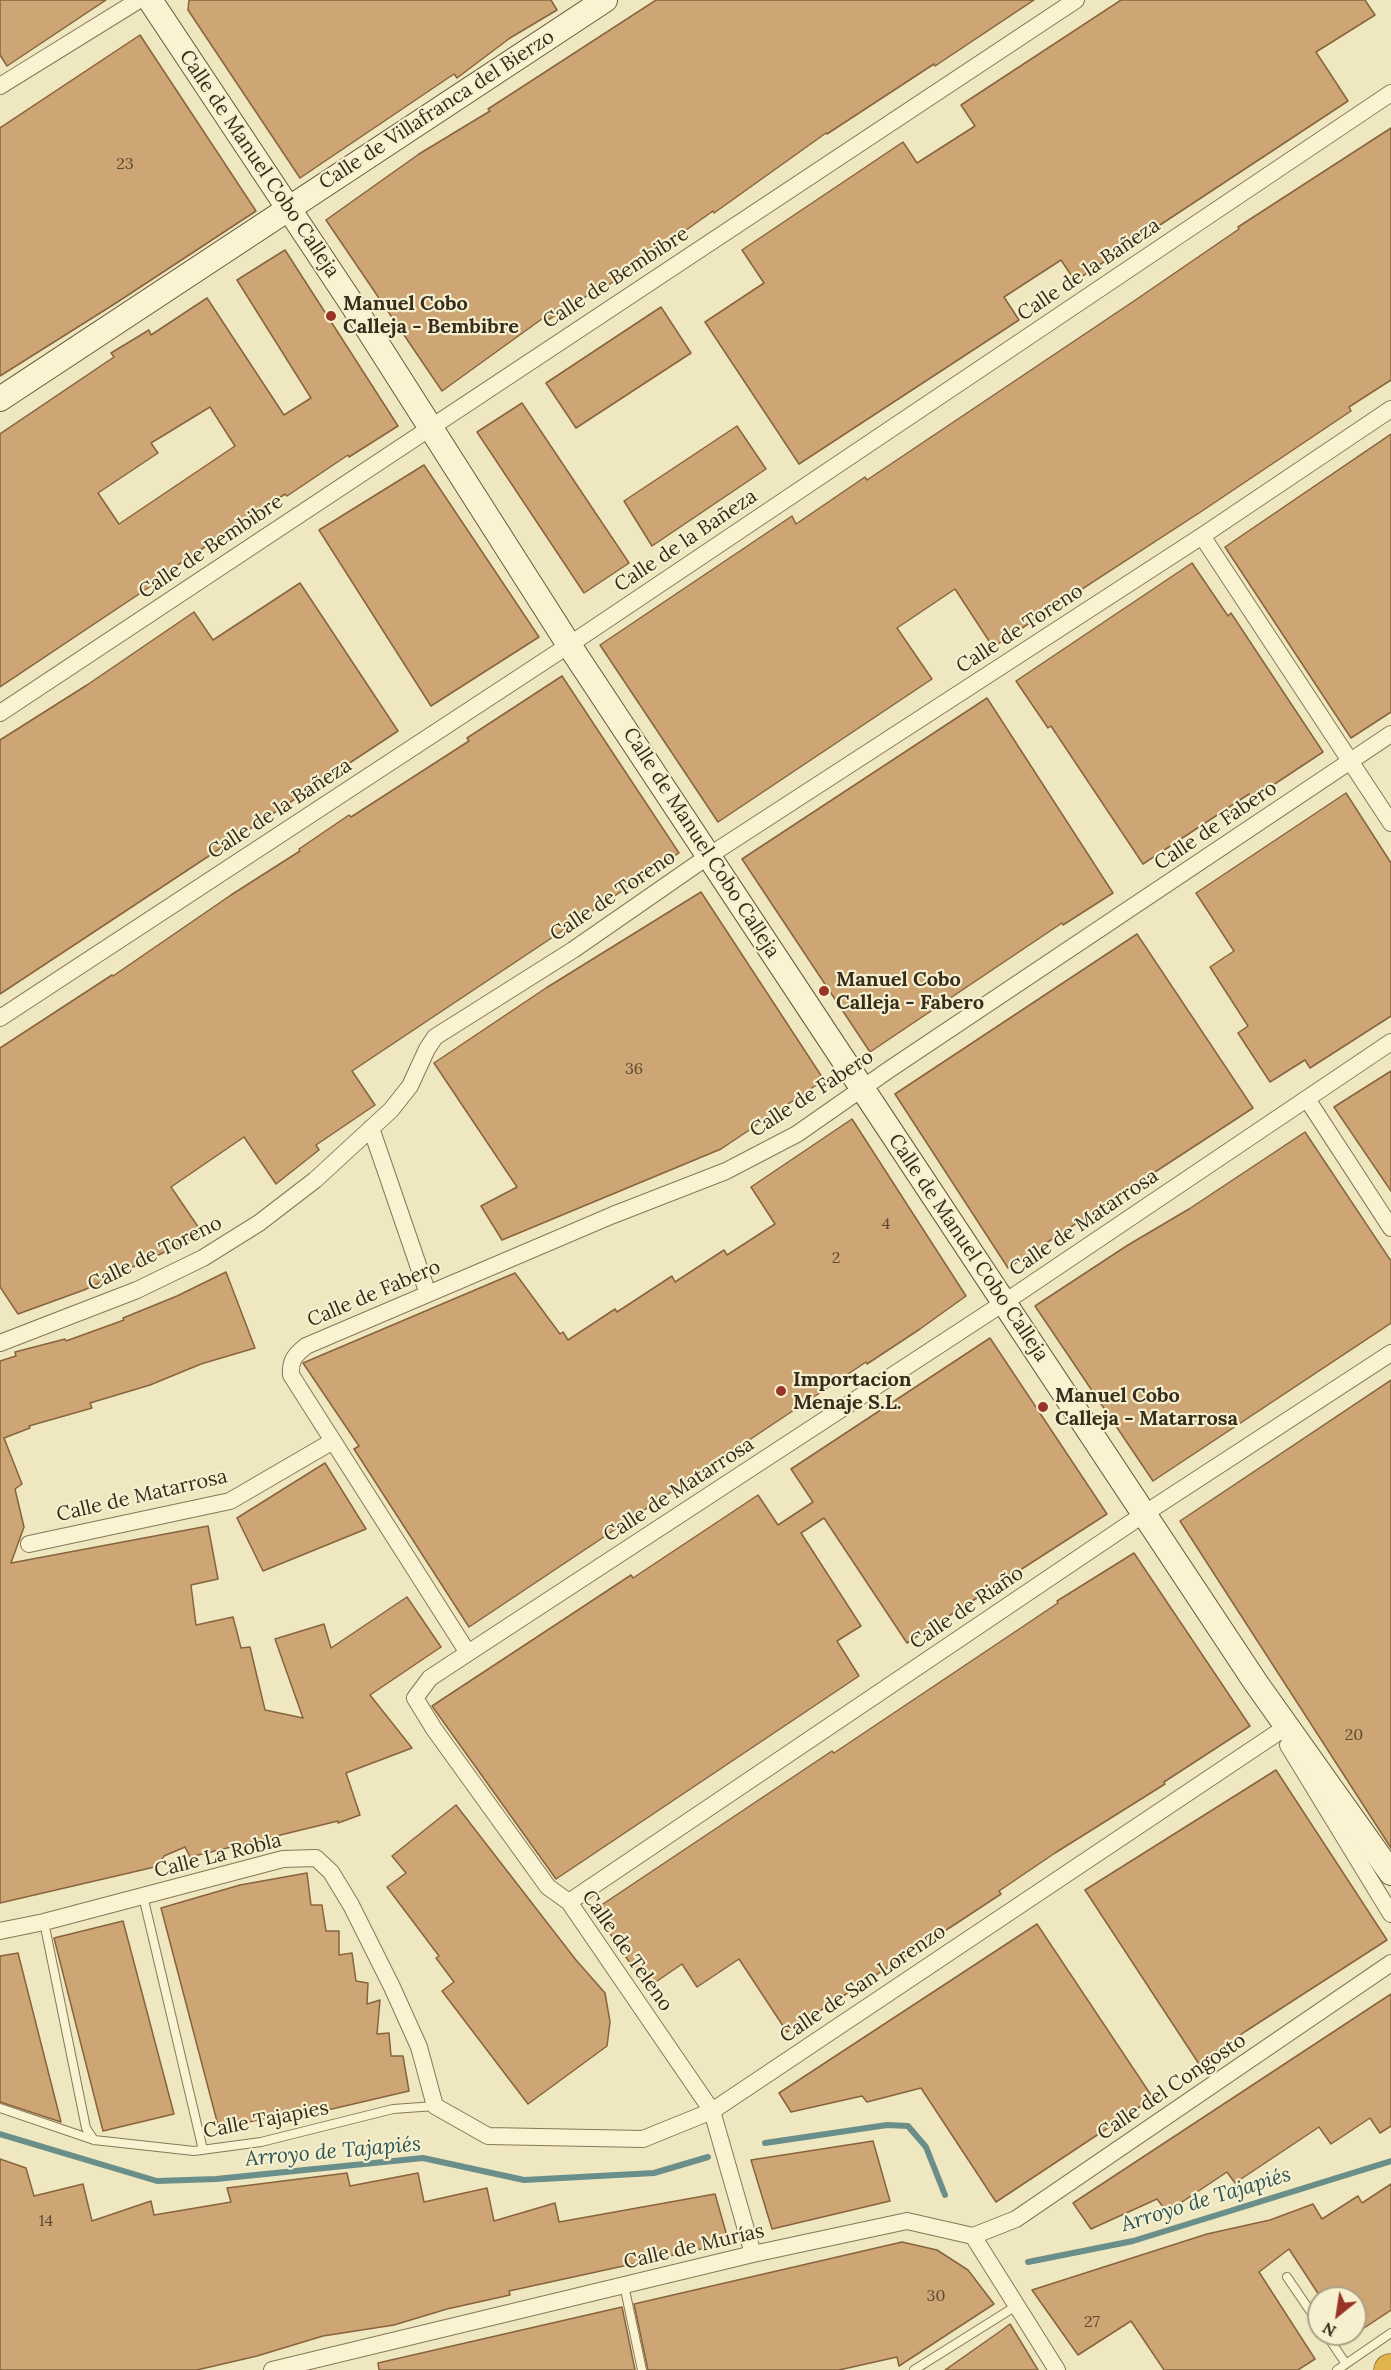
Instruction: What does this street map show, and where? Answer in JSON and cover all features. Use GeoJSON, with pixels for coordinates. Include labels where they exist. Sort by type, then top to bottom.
{"type":"FeatureCollection","features":[{"type":"Feature","properties":{"kind":"street"},"geometry":{"type":"LineString","coordinates":[[0,86],[139,0]]}},
{"type":"Feature","properties":{"kind":"street","name":"Calle de Manuel Cobo Calleja"},"geometry":{"type":"LineString","coordinates":[[150,0],[432,426],[569,645],[1144,1514],[1256,1683],[1391,1873]]}},
{"type":"Feature","properties":{"kind":"street","name":"Calle de Villafranca del Bierzo"},"geometry":{"type":"LineString","coordinates":[[0,399],[605,0]]}},
{"type":"Feature","properties":{"kind":"street","name":"Calle de Bembibre"},"geometry":{"type":"LineString","coordinates":[[0,712],[1076,0]]}},
{"type":"Feature","properties":{"kind":"street","name":"Calle de la Bañeza"},"geometry":{"type":"LineString","coordinates":[[0,1018],[569,645],[1391,93]]}},
{"type":"Feature","properties":{"kind":"street","name":"Calle de Toreno"},"geometry":{"type":"LineString","coordinates":[[0,1343],[137,1290],[203,1258],[259,1223],[315,1180],[391,1110],[410,1086],[435,1037],[573,950],[710,855],[1202,536],[1391,409]]}},
{"type":"Feature","properties":{"kind":"street"},"geometry":{"type":"LineString","coordinates":[[1202,536],[1391,823]]}},
{"type":"Feature","properties":{"kind":"street","name":"Calle de Fabero"},"geometry":{"type":"LineString","coordinates":[[333,1441],[291,1375],[290,1364],[295,1354],[306,1346],[613,1215],[726,1171],[796,1134],[1391,734]]}},
{"type":"Feature","properties":{"kind":"street","name":"Calle de Matarrosa"},"geometry":{"type":"LineString","coordinates":[[468,1653],[1005,1302],[1391,1042]]}},
{"type":"Feature","properties":{"kind":"street"},"geometry":{"type":"LineString","coordinates":[[1307,1099],[1391,1228]]}},
{"type":"Feature","properties":{"kind":"street"},"geometry":{"type":"LineString","coordinates":[[371,1128],[428,1294]]}},
{"type":"Feature","properties":{"kind":"street","name":"Calle de Riaño"},"geometry":{"type":"LineString","coordinates":[[569,1902],[1144,1514],[1391,1353]]}},
{"type":"Feature","properties":{"kind":"street"},"geometry":{"type":"LineString","coordinates":[[333,1441],[468,1653]]}},
{"type":"Feature","properties":{"kind":"street","name":"Calle de Matarrosa"},"geometry":{"type":"LineString","coordinates":[[28,1544],[230,1501],[333,1441]]}},
{"type":"Feature","properties":{"kind":"street","name":"Calle de Teleno"},"geometry":{"type":"LineString","coordinates":[[468,1653],[430,1678],[415,1698],[434,1729],[548,1887],[569,1902],[712,2111],[753,2254]]}},
{"type":"Feature","properties":{"kind":"street","name":"Calle de Manuel Cobo Calleja"},"geometry":{"type":"LineString","coordinates":[[1256,1683],[1315,1793],[1391,1914]]}},
{"type":"Feature","properties":{"kind":"street","name":"Calle de San Lorenzo"},"geometry":{"type":"LineString","coordinates":[[435,2106],[488,2136],[643,2139],[712,2111],[1280,1731]]}},
{"type":"Feature","properties":{"kind":"street","name":"Calle La Robla"},"geometry":{"type":"LineString","coordinates":[[0,1931],[44,1922],[283,1859],[316,1858],[331,1872],[351,1905],[392,1987],[419,2048],[435,2106]]}},
{"type":"Feature","properties":{"kind":"street","name":"Calle del Congosto"},"geometry":{"type":"LineString","coordinates":[[973,2236],[1016,2219],[1391,1963]]}},
{"type":"Feature","properties":{"kind":"street","name":"Calle de Murías"},"geometry":{"type":"LineString","coordinates":[[272,2370],[753,2254],[907,2221],[973,2236]]}},
{"type":"Feature","properties":{"kind":"street"},"geometry":{"type":"LineString","coordinates":[[973,2236],[1057,2370]]}},
{"type":"Feature","properties":{"kind":"lane"},"geometry":{"type":"LineString","coordinates":[[143,1896],[203,2150]]}},
{"type":"Feature","properties":{"kind":"lane"},"geometry":{"type":"LineString","coordinates":[[44,1922],[86,2128],[94,2140]]}},
{"type":"Feature","properties":{"kind":"lane","name":"Calle Tajapies"},"geometry":{"type":"LineString","coordinates":[[0,2108],[94,2140],[194,2151],[261,2142],[393,2109],[435,2106]]}},
{"type":"Feature","properties":{"kind":"lane"},"geometry":{"type":"LineString","coordinates":[[1287,2277],[1307,2306]]}},
{"type":"Feature","properties":{"kind":"lane"},"geometry":{"type":"LineString","coordinates":[[624,2285],[642,2370]]}},
{"type":"Feature","properties":{"kind":"lane"},"geometry":{"type":"LineString","coordinates":[[914,2370],[1016,2306]]}},
{"type":"Feature","properties":{"kind":"lane"},"geometry":{"type":"LineString","coordinates":[[1337,2370],[1391,2333]]}},
{"type":"Feature","properties":{"kind":"lane"},"geometry":{"type":"LineString","coordinates":[[1334,2346],[1346,2364]]}},
{"type":"Feature","properties":{"kind":"building"},"geometry":{"type":"Polygon","coordinates":[[[0,0],[106,0],[7,66],[0,55],[0,0]]]}},
{"type":"Feature","properties":{"kind":"building"},"geometry":{"type":"Polygon","coordinates":[[[189,0],[551,0],[557,10],[510,38],[457,78],[454,74],[300,178],[188,10],[189,0]]]}},
{"type":"Feature","properties":{"kind":"building"},"geometry":{"type":"Polygon","coordinates":[[[656,0],[1034,0],[935,66],[934,64],[826,133],[607,286],[606,284],[548,320],[546,316],[442,391],[326,220],[419,154],[490,111],[488,109],[656,0]]]}},
{"type":"Feature","properties":{"kind":"building"},"geometry":{"type":"Polygon","coordinates":[[[1121,0],[1365,0],[1375,15],[1316,52],[1348,101],[1075,281],[1061,260],[1004,297],[1019,320],[799,464],[705,322],[764,283],[742,250],[903,142],[917,163],[975,126],[961,105],[1121,0]]]}},
{"type":"Feature","properties":{"kind":"building"},"geometry":{"type":"Polygon","coordinates":[[[140,35],[256,211],[0,376],[0,128],[140,35]]]}},
{"type":"Feature","properties":{"kind":"building"},"geometry":{"type":"Polygon","coordinates":[[[1391,128],[1391,380],[1349,407],[1351,411],[1202,511],[993,647],[955,589],[897,628],[932,679],[718,822],[600,645],[792,516],[796,524],[865,477],[867,480],[1134,301],[1239,229],[1238,227],[1391,128]]]}},
{"type":"Feature","properties":{"kind":"building"},"geometry":{"type":"Polygon","coordinates":[[[285,250],[398,426],[349,457],[348,455],[287,496],[285,494],[0,687],[0,434],[114,357],[111,353],[149,330],[151,335],[207,298],[284,415],[311,398],[237,280],[285,250]],[[210,407],[151,443],[158,453],[98,493],[119,524],[235,446],[210,407]]]}},
{"type":"Feature","properties":{"kind":"building"},"geometry":{"type":"Polygon","coordinates":[[[661,307],[691,353],[576,428],[546,383],[661,307]]]}},
{"type":"Feature","properties":{"kind":"building"},"geometry":{"type":"Polygon","coordinates":[[[522,403],[629,563],[584,593],[477,432],[522,403]]]}},
{"type":"Feature","properties":{"kind":"building"},"geometry":{"type":"Polygon","coordinates":[[[737,426],[766,469],[652,546],[624,501],[737,426]]]}},
{"type":"Feature","properties":{"kind":"building"},"geometry":{"type":"Polygon","coordinates":[[[1391,434],[1391,712],[1351,738],[1225,547],[1391,434]]]}},
{"type":"Feature","properties":{"kind":"building"},"geometry":{"type":"Polygon","coordinates":[[[424,465],[539,637],[431,706],[319,530],[424,465]]]}},
{"type":"Feature","properties":{"kind":"building"},"geometry":{"type":"Polygon","coordinates":[[[1192,563],[1228,616],[1231,613],[1323,752],[1252,799],[1249,794],[1143,864],[1051,726],[1048,728],[1016,681],[1192,563]]]}},
{"type":"Feature","properties":{"kind":"building"},"geometry":{"type":"Polygon","coordinates":[[[300,583],[398,731],[0,994],[0,740],[87,685],[194,612],[213,640],[300,583]]]}},
{"type":"Feature","properties":{"kind":"building"},"geometry":{"type":"Polygon","coordinates":[[[562,676],[679,853],[352,1071],[375,1105],[316,1145],[319,1150],[276,1184],[244,1137],[171,1187],[203,1234],[84,1290],[18,1314],[0,1287],[0,1048],[113,976],[300,851],[299,849],[349,815],[351,817],[469,741],[467,738],[562,676]]]}},
{"type":"Feature","properties":{"kind":"building"},"geometry":{"type":"Polygon","coordinates":[[[987,698],[1113,893],[1063,925],[1062,923],[870,1052],[742,859],[987,698]]]}},
{"type":"Feature","properties":{"kind":"building"},"geometry":{"type":"Polygon","coordinates":[[[1346,793],[1391,863],[1391,1016],[1310,1068],[1305,1060],[1270,1082],[1238,1033],[1248,1026],[1210,967],[1234,951],[1196,893],[1346,793]]]}},
{"type":"Feature","properties":{"kind":"building"},"geometry":{"type":"Polygon","coordinates":[[[701,892],[824,1080],[721,1149],[502,1240],[481,1206],[517,1187],[434,1063],[546,988],[701,892]]]}},
{"type":"Feature","properties":{"kind":"building"},"geometry":{"type":"Polygon","coordinates":[[[1137,934],[1253,1108],[1008,1268],[895,1094],[1137,934]]]}},
{"type":"Feature","properties":{"kind":"building"},"geometry":{"type":"Polygon","coordinates":[[[1391,1071],[1391,1191],[1334,1107],[1391,1071]]]}},
{"type":"Feature","properties":{"kind":"building"},"geometry":{"type":"Polygon","coordinates":[[[852,1119],[966,1296],[920,1329],[867,1364],[866,1362],[469,1627],[354,1449],[359,1446],[303,1363],[515,1273],[560,1334],[563,1332],[568,1340],[615,1309],[617,1312],[672,1276],[675,1282],[724,1250],[727,1255],[775,1224],[751,1187],[852,1119]]]}},
{"type":"Feature","properties":{"kind":"building"},"geometry":{"type":"Polygon","coordinates":[[[1305,1132],[1391,1261],[1391,1323],[1153,1481],[1035,1306],[1128,1245],[1189,1209],[1305,1132]]]}},
{"type":"Feature","properties":{"kind":"building"},"geometry":{"type":"Polygon","coordinates":[[[226,1272],[255,1348],[201,1364],[150,1385],[90,1403],[92,1408],[29,1426],[30,1428],[4,1438],[22,1484],[15,1489],[24,1527],[11,1563],[208,1526],[218,1579],[191,1585],[196,1625],[233,1617],[241,1648],[250,1647],[265,1710],[303,1718],[275,1639],[324,1624],[331,1648],[407,1597],[441,1647],[370,1695],[412,1748],[346,1773],[360,1815],[338,1823],[338,1821],[190,1857],[185,1847],[164,1856],[159,1866],[0,1903],[0,1361],[16,1356],[15,1352],[65,1339],[66,1341],[124,1320],[123,1318],[177,1296],[226,1272]]]}},
{"type":"Feature","properties":{"kind":"building"},"geometry":{"type":"Polygon","coordinates":[[[990,1338],[1107,1514],[907,1643],[824,1518],[801,1533],[861,1626],[837,1641],[859,1676],[556,1879],[432,1706],[631,1575],[633,1578],[758,1495],[778,1525],[813,1502],[791,1469],[990,1338]]]}},
{"type":"Feature","properties":{"kind":"building"},"geometry":{"type":"Polygon","coordinates":[[[1391,1380],[1391,1848],[1180,1521],[1391,1380]]]}},
{"type":"Feature","properties":{"kind":"building"},"geometry":{"type":"Polygon","coordinates":[[[325,1463],[366,1529],[263,1571],[237,1518],[325,1463]]]}},
{"type":"Feature","properties":{"kind":"building"},"geometry":{"type":"Polygon","coordinates":[[[1134,1553],[1250,1726],[1164,1782],[1165,1784],[1055,1853],[999,1891],[1001,1894],[787,2032],[739,1959],[697,1987],[682,1964],[647,1988],[594,1910],[832,1751],[834,1753],[1058,1603],[1057,1601],[1134,1553]]]}},
{"type":"Feature","properties":{"kind":"building"},"geometry":{"type":"Polygon","coordinates":[[[1276,1770],[1387,1940],[1199,2064],[1085,1890],[1276,1770]]]}},
{"type":"Feature","properties":{"kind":"building"},"geometry":{"type":"Polygon","coordinates":[[[456,1805],[576,1960],[605,1993],[610,2022],[607,2046],[528,2104],[442,1991],[454,1982],[436,1958],[439,1956],[387,1887],[406,1873],[392,1856],[456,1805]]]}},
{"type":"Feature","properties":{"kind":"building"},"geometry":{"type":"Polygon","coordinates":[[[307,1873],[311,1905],[322,1905],[326,1931],[339,1931],[339,1955],[352,1953],[356,1981],[368,1983],[367,2004],[380,2000],[377,2034],[389,2033],[391,2056],[403,2056],[409,2091],[302,2116],[301,2110],[219,2129],[161,1908],[240,1885],[307,1873]]]}},
{"type":"Feature","properties":{"kind":"building"},"geometry":{"type":"Polygon","coordinates":[[[123,1921],[174,2114],[103,2131],[54,1938],[123,1921]]]}},
{"type":"Feature","properties":{"kind":"building"},"geometry":{"type":"Polygon","coordinates":[[[1037,1924],[1153,2098],[996,2202],[921,2088],[867,2102],[862,2096],[791,2112],[779,2093],[1037,1924]]]}},
{"type":"Feature","properties":{"kind":"building"},"geometry":{"type":"Polygon","coordinates":[[[18,1953],[61,2122],[0,2102],[0,1956],[18,1953]]]}},
{"type":"Feature","properties":{"kind":"building"},"geometry":{"type":"Polygon","coordinates":[[[1391,1994],[1391,2126],[1380,2133],[1370,2118],[1331,2144],[1319,2127],[1235,2183],[1227,2172],[1167,2212],[1157,2199],[1091,2229],[1073,2203],[1391,1994]]]}},
{"type":"Feature","properties":{"kind":"building"},"geometry":{"type":"Polygon","coordinates":[[[873,2141],[890,2201],[772,2229],[751,2160],[873,2141]]]}},
{"type":"Feature","properties":{"kind":"building"},"geometry":{"type":"Polygon","coordinates":[[[0,2159],[26,2168],[34,2196],[83,2184],[92,2221],[151,2201],[154,2215],[231,2202],[227,2188],[347,2173],[350,2186],[418,2173],[424,2202],[487,2188],[494,2221],[555,2203],[559,2222],[715,2194],[729,2243],[509,2291],[510,2295],[447,2309],[394,2325],[323,2336],[257,2356],[197,2370],[0,2370],[0,2159]]]}},
{"type":"Feature","properties":{"kind":"building"},"geometry":{"type":"Polygon","coordinates":[[[1391,2184],[1391,2310],[1367,2326],[1367,2286],[1313,2286],[1289,2249],[1259,2272],[1315,2359],[1298,2370],[1164,2370],[1131,2321],[1078,2355],[1032,2290],[1207,2234],[1270,2220],[1313,2204],[1322,2219],[1358,2196],[1362,2203],[1391,2184]]]}},
{"type":"Feature","properties":{"kind":"building"},"geometry":{"type":"Polygon","coordinates":[[[902,2242],[937,2250],[968,2270],[994,2304],[899,2366],[897,2357],[839,2370],[648,2370],[634,2304],[902,2242]]]}},
{"type":"Feature","properties":{"kind":"building"},"geometry":{"type":"Polygon","coordinates":[[[622,2307],[635,2370],[379,2370],[378,2363],[622,2307]]]}},
{"type":"Feature","properties":{"kind":"building"},"geometry":{"type":"Polygon","coordinates":[[[1010,2324],[1038,2370],[945,2370],[1002,2330],[1010,2324]]]}},
{"type":"Feature","properties":{"kind":"waterway","name":"Arroyo de Tajapiés"},"geometry":{"type":"LineString","coordinates":[[765,2143],[887,2125],[908,2126],[926,2147],[945,2195]]}},
{"type":"Feature","properties":{"kind":"waterway","name":"Arroyo de Tajapiés"},"geometry":{"type":"LineString","coordinates":[[0,2134],[157,2181],[216,2179],[423,2158],[524,2180],[654,2173],[708,2157]]}},
{"type":"Feature","properties":{"kind":"waterway","name":"Arroyo de Tajapiés"},"geometry":{"type":"LineString","coordinates":[[1028,2262],[1133,2241],[1391,2161]]}},
{"type":"Feature","properties":{"kind":"place","name":"Manuel Cobo Calleja - Bembibre"},"geometry":{"type":"Point","coordinates":[331,316]}},
{"type":"Feature","properties":{"kind":"place","name":"Manuel Cobo Calleja - Fabero"},"geometry":{"type":"Point","coordinates":[824,991]}},
{"type":"Feature","properties":{"kind":"place","name":"Importacion Menaje S.L."},"geometry":{"type":"Point","coordinates":[781,1391]}},
{"type":"Feature","properties":{"kind":"place","name":"Manuel Cobo Calleja - Matarrosa"},"geometry":{"type":"Point","coordinates":[1043,1407]}}]}
